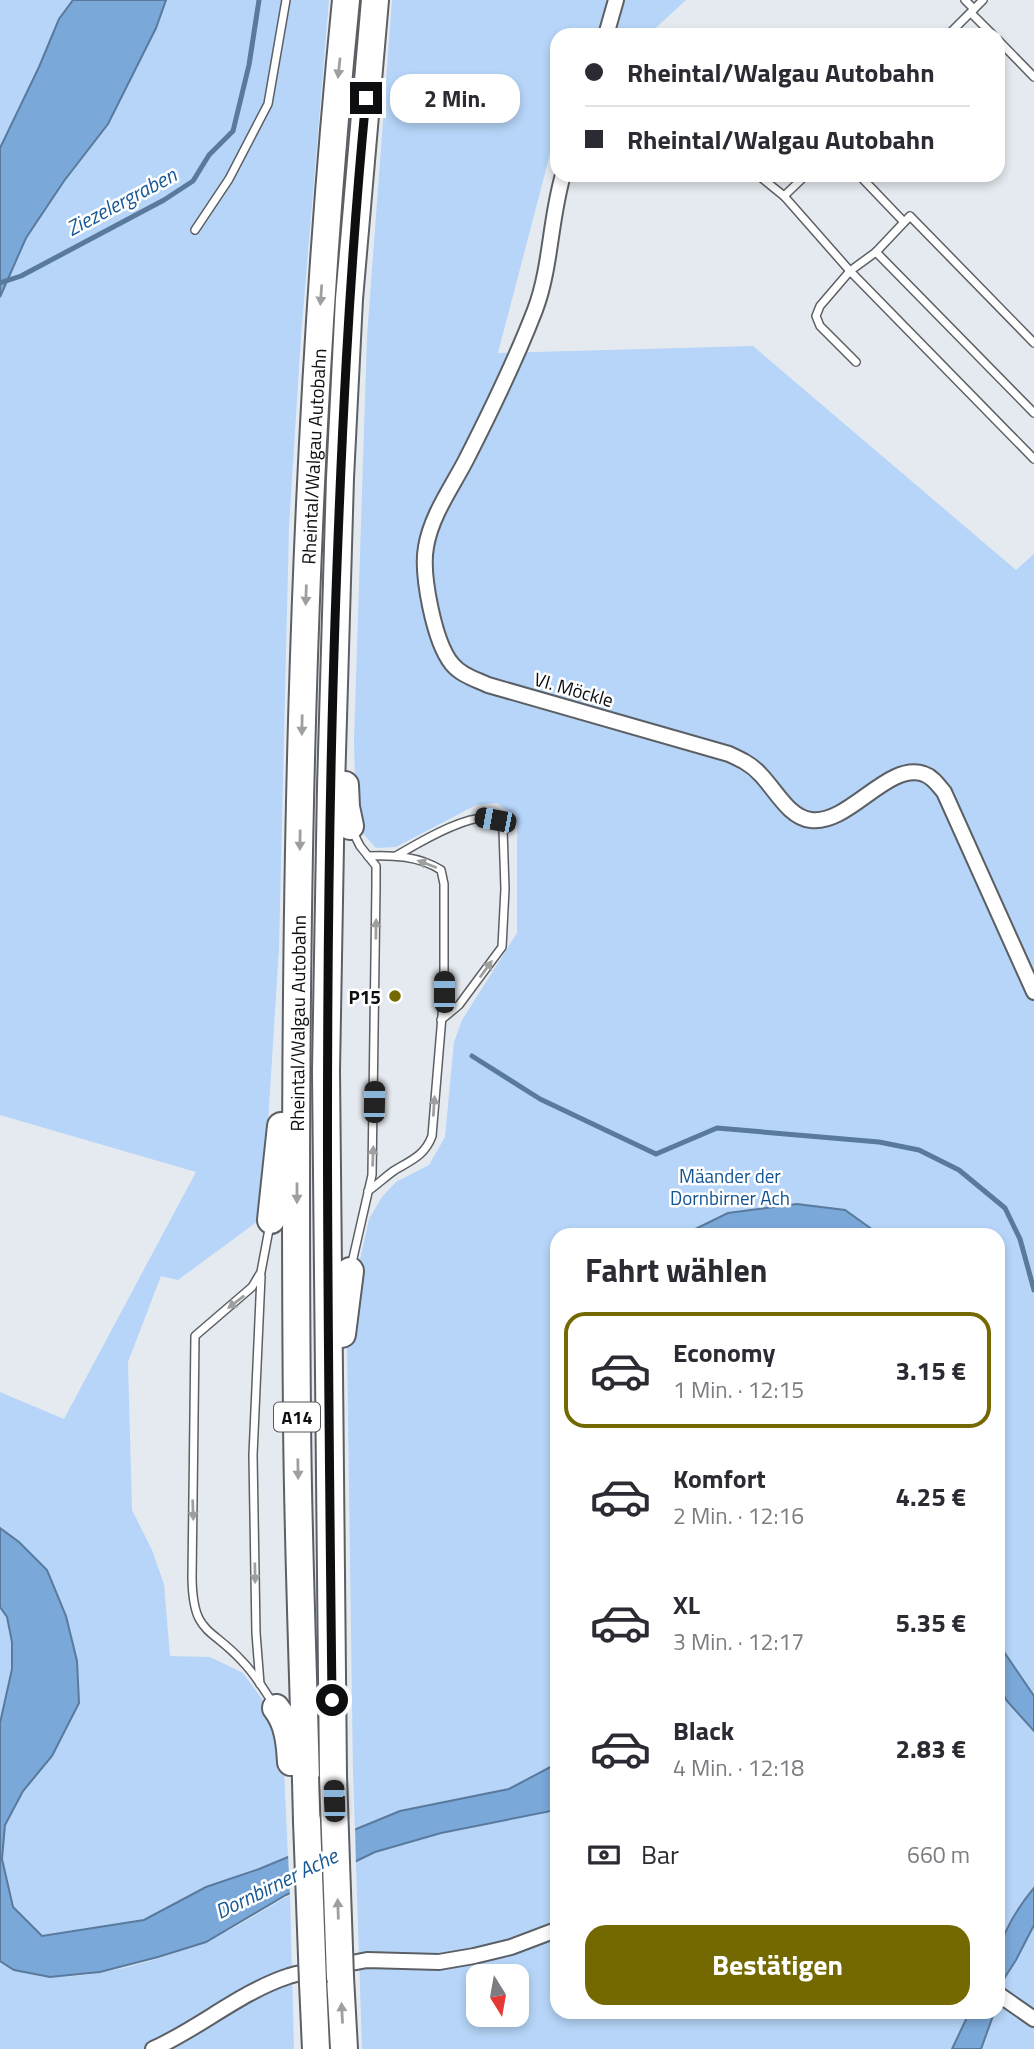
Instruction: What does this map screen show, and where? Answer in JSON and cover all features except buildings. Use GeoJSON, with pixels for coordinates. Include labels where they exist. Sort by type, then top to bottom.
{"type":"FeatureCollection","features":[{"type":"Feature","properties":{"kind":"highway","name":"Rheintal/Walgau Autobahn"},"geometry":{"type":"LineString","coordinates":[[299,1784],[296,1051],[307,562],[326,211],[346,0]]}},
{"type":"Feature","properties":{"kind":"highway","name":"Rheintal/Walgau Autobahn"},"geometry":{"type":"LineString","coordinates":[[344,2049],[333,1776],[326,1071],[340,478],[349,299],[375,0]]}},
{"type":"Feature","properties":{"kind":"highway"},"geometry":{"type":"LineString","coordinates":[[333,708],[344,748],[346,807],[350,827]]}},
{"type":"Feature","properties":{"kind":"highway"},"geometry":{"type":"LineString","coordinates":[[271,1220],[283,1114],[284,1072],[296,1051]]}},
{"type":"Feature","properties":{"kind":"highway"},"geometry":{"type":"LineString","coordinates":[[329,1422],[350,1271]]}},
{"type":"Feature","properties":{"kind":"highway"},"geometry":{"type":"LineString","coordinates":[[276,1708],[282,1715],[288,1734],[299,1784],[295,1811],[307,1821],[316,2049]]}},
{"type":"Feature","properties":{"kind":"street"},"geometry":{"type":"LineString","coordinates":[[608,28],[616,0]]}},
{"type":"Feature","properties":{"kind":"street","name":"VI. Möckle"},"geometry":{"type":"LineString","coordinates":[[561,182],[543,284],[536,308],[495,403],[435,520],[426,546],[424,579],[432,616],[445,654],[453,666],[464,674],[488,685],[729,754],[759,772],[800,818],[815,821],[836,816],[896,777],[922,773],[933,779],[944,792],[1034,992]]}},
{"type":"Feature","properties":{"kind":"street"},"geometry":{"type":"LineString","coordinates":[[153,2049],[192,2030],[258,1990],[289,1976],[367,1960],[439,1962],[511,1947],[550,1932]]}},
{"type":"Feature","properties":{"kind":"street"},"geometry":{"type":"LineString","coordinates":[[1005,1999],[1034,2019]]}},
{"type":"Feature","properties":{"kind":"lane"},"geometry":{"type":"LineString","coordinates":[[195,230],[229,179],[268,104],[286,0]]}},
{"type":"Feature","properties":{"kind":"lane"},"geometry":{"type":"LineString","coordinates":[[965,0],[987,28]]}},
{"type":"Feature","properties":{"kind":"lane"},"geometry":{"type":"LineString","coordinates":[[955,28],[983,0]]}},
{"type":"Feature","properties":{"kind":"lane"},"geometry":{"type":"LineString","coordinates":[[1005,47],[1034,77]]}},
{"type":"Feature","properties":{"kind":"lane"},"geometry":{"type":"LineString","coordinates":[[767,182],[784,196],[850,271],[1034,459]]}},
{"type":"Feature","properties":{"kind":"lane"},"geometry":{"type":"LineString","coordinates":[[784,196],[799,182]]}},
{"type":"Feature","properties":{"kind":"lane"},"geometry":{"type":"LineString","coordinates":[[866,182],[904,222]]}},
{"type":"Feature","properties":{"kind":"lane"},"geometry":{"type":"LineString","coordinates":[[856,362],[820,326],[816,316],[820,306],[850,271],[876,252],[910,216],[1034,343]]}},
{"type":"Feature","properties":{"kind":"lane"},"geometry":{"type":"LineString","coordinates":[[876,252],[1034,413]]}},
{"type":"Feature","properties":{"kind":"lane"},"geometry":{"type":"LineString","coordinates":[[396,856],[455,825],[481,817],[495,820],[503,829],[505,889],[502,947],[459,1005],[441,1020]]}},
{"type":"Feature","properties":{"kind":"lane"},"geometry":{"type":"LineString","coordinates":[[350,827],[359,846],[376,866],[372,1175],[350,1271]]}},
{"type":"Feature","properties":{"kind":"lane"},"geometry":{"type":"LineString","coordinates":[[367,1192],[393,1171],[416,1158],[427,1148],[432,1136],[444,992],[444,884],[441,870],[430,863],[396,856],[368,856]]}},
{"type":"Feature","properties":{"kind":"lane"},"geometry":{"type":"LineString","coordinates":[[260,1685],[256,1633],[253,1455],[261,1272],[271,1220]]}},
{"type":"Feature","properties":{"kind":"lane"},"geometry":{"type":"LineString","coordinates":[[261,1272],[242,1298],[195,1336],[193,1598],[199,1621],[243,1661],[276,1708]]}},
{"type":"Feature","properties":{"kind":"green space"},"geometry":{"type":"Polygon","coordinates":[[[0,0],[73,0],[59,19],[0,148],[0,0]]]}},
{"type":"Feature","properties":{"kind":"green space"},"geometry":{"type":"Polygon","coordinates":[[[166,0],[329,0],[301,337],[289,527],[279,948],[262,1218],[178,1280],[161,1276],[128,1362],[132,1510],[152,1550],[164,1584],[170,1656],[210,1657],[243,1673],[273,1714],[283,1749],[288,1857],[206,1887],[144,1920],[42,1936],[13,1908],[2,1859],[5,1825],[25,1788],[52,1756],[0,1530],[0,1392],[64,1419],[196,1172],[0,1115],[0,297],[26,238],[64,181],[156,28],[166,0]]]}},
{"type":"Feature","properties":{"kind":"green space","name":"Mäander der Dornbirner Ach"},"geometry":{"type":"Polygon","coordinates":[[[392,0],[686,0],[656,28],[550,28],[550,154],[498,353],[753,346],[1016,570],[1034,554],[1034,2049],[362,2049],[353,1772],[347,1346],[359,1264],[369,1219],[382,1197],[396,1182],[429,1165],[445,1137],[454,1042],[462,1020],[517,933],[517,823],[509,812],[497,803],[476,805],[396,847],[376,848],[356,826],[354,741],[367,337],[392,0]]]}},
{"type":"Feature","properties":{"kind":"green space"},"geometry":{"type":"Polygon","coordinates":[[[0,1607],[11,1633],[13,1664],[0,1723],[0,1607]]]}},
{"type":"Feature","properties":{"kind":"green space"},"geometry":{"type":"Polygon","coordinates":[[[290,1895],[294,2049],[0,2049],[0,1961],[25,1972],[51,1977],[70,1977],[129,1967],[187,1949],[215,1937],[290,1895]]]}},
{"type":"Feature","properties":{"kind":"water"},"geometry":{"type":"Polygon","coordinates":[[[73,0],[166,0],[156,28],[108,124],[64,181],[26,238],[0,297],[0,148],[59,19],[73,0]]]}},
{"type":"Feature","properties":{"kind":"water"},"geometry":{"type":"Polygon","coordinates":[[[797,1204],[845,1210],[870,1228],[697,1228],[728,1213],[797,1204]]]}},
{"type":"Feature","properties":{"kind":"water","name":"Dornbirner Ache"},"geometry":{"type":"Polygon","coordinates":[[[0,1528],[19,1542],[47,1570],[66,1616],[77,1661],[79,1703],[52,1756],[23,1791],[5,1825],[2,1859],[13,1907],[42,1936],[144,1920],[206,1887],[259,1869],[400,1811],[509,1789],[550,1767],[550,1811],[441,1833],[375,1852],[286,1895],[206,1942],[158,1957],[100,1972],[50,1977],[14,1970],[0,1961],[0,1723],[12,1669],[12,1642],[7,1617],[0,1607],[0,1528]]]}},
{"type":"Feature","properties":{"kind":"water"},"geometry":{"type":"Polygon","coordinates":[[[1005,1653],[1034,1696],[1034,1731],[1007,1701],[1005,1653]]]}},
{"type":"Feature","properties":{"kind":"water"},"geometry":{"type":"Polygon","coordinates":[[[1034,1888],[1034,1925],[1005,1977],[1005,1934],[1034,1888]]]}},
{"type":"Feature","properties":{"kind":"water"},"geometry":{"type":"Polygon","coordinates":[[[966,2019],[992,2019],[981,2049],[952,2049],[966,2019]]]}},
{"type":"Feature","properties":{"kind":"pier"},"geometry":{"type":"Polygon","coordinates":[[[355,1826],[356,1867],[290,1898],[288,1853],[355,1826]]]}},
{"type":"Feature","properties":{"kind":"waterway","name":"Ziezelergraben"},"geometry":{"type":"LineString","coordinates":[[0,283],[21,276],[164,200],[193,181],[209,155],[233,131],[249,65],[259,0]]}},
{"type":"Feature","properties":{"kind":"waterway"},"geometry":{"type":"LineString","coordinates":[[472,1056],[540,1099],[656,1154],[717,1128],[879,1142],[919,1150],[959,1170],[1005,1208],[1020,1239],[1034,1290]]}},
{"type":"Feature","properties":{"kind":"place","name":"P15"},"geometry":{"type":"Point","coordinates":[395,996]}},
{"type":"Feature","properties":{"kind":"route"},"geometry":{"type":"LineString","coordinates":[[332,1700],[326,1071],[331,787],[340,478],[349,299],[366,98]]}}]}
